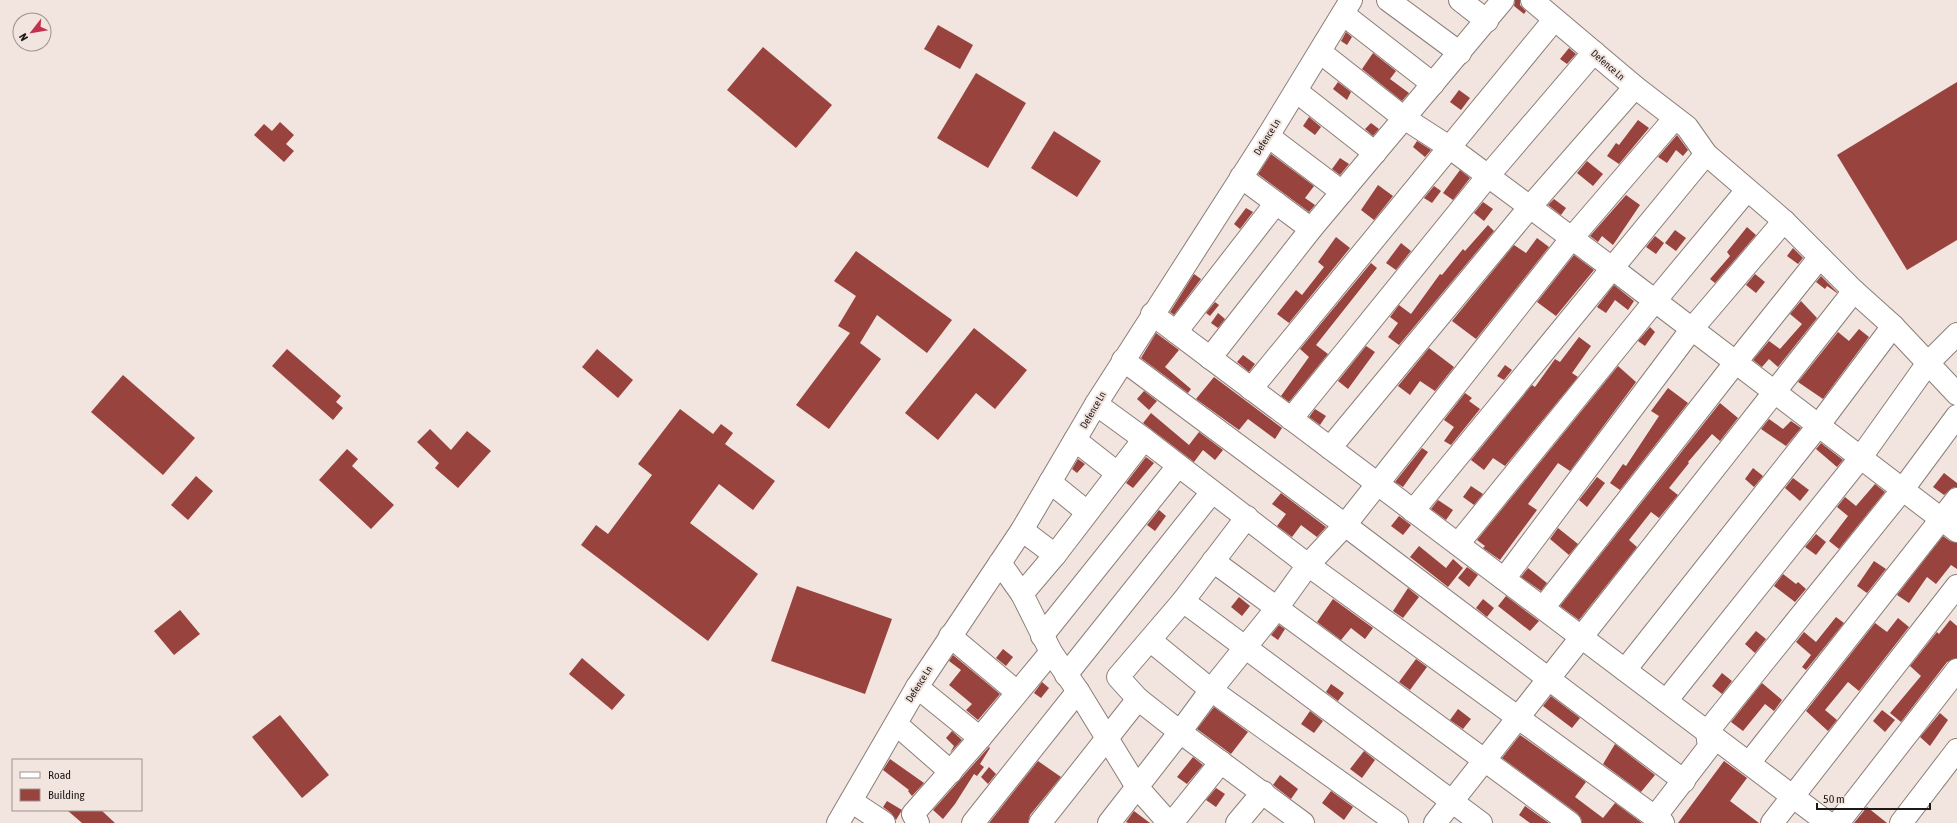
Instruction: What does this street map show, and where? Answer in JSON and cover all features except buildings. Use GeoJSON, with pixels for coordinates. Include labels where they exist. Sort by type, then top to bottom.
{"type":"FeatureCollection","features":[{"type":"Feature","properties":{"kind":"street"},"geometry":{"type":"LineString","coordinates":[[1388,0],[1460,53]]}},
{"type":"Feature","properties":{"kind":"street"},"geometry":{"type":"LineString","coordinates":[[1460,0],[1487,21]]}},
{"type":"Feature","properties":{"kind":"street"},"geometry":{"type":"LineString","coordinates":[[1210,358],[1311,229],[1487,21],[1503,0]]}},
{"type":"Feature","properties":{"kind":"street","name":"Defence Ln"},"geometry":{"type":"LineString","coordinates":[[1532,0],[1635,88],[1681,122],[1706,154],[1784,221],[1854,291],[1893,326],[1957,394]]}},
{"type":"Feature","properties":{"kind":"street"},"geometry":{"type":"LineString","coordinates":[[1347,7],[1433,84]]}},
{"type":"Feature","properties":{"kind":"street","name":"Defence Ln"},"geometry":{"type":"LineString","coordinates":[[838,823],[917,687],[1022,530],[1123,360],[1242,177],[1347,7]]}},
{"type":"Feature","properties":{"kind":"street"},"geometry":{"type":"LineString","coordinates":[[1251,389],[1554,20]]}},
{"type":"Feature","properties":{"kind":"street"},"geometry":{"type":"LineString","coordinates":[[1320,52],[1404,118],[1449,147],[1529,208],[1612,268],[1654,302],[1736,362],[1949,525]]}},
{"type":"Feature","properties":{"kind":"street"},"geometry":{"type":"LineString","coordinates":[[1291,419],[1488,176],[1594,52]]}},
{"type":"Feature","properties":{"kind":"street"},"geometry":{"type":"LineString","coordinates":[[1330,448],[1529,208],[1635,88]]}},
{"type":"Feature","properties":{"kind":"street"},"geometry":{"type":"LineString","coordinates":[[1296,91],[1375,153]]}},
{"type":"Feature","properties":{"kind":"street"},"geometry":{"type":"LineString","coordinates":[[1108,823],[1245,647],[1278,608],[1308,565],[1345,525],[1572,239],[1681,122]]}},
{"type":"Feature","properties":{"kind":"street"},"geometry":{"type":"LineString","coordinates":[[1268,136],[1342,192]]}},
{"type":"Feature","properties":{"kind":"street"},"geometry":{"type":"LineString","coordinates":[[1414,511],[1706,154]]}},
{"type":"Feature","properties":{"kind":"street"},"geometry":{"type":"LineString","coordinates":[[1242,177],[1311,229]]}},
{"type":"Feature","properties":{"kind":"street"},"geometry":{"type":"LineString","coordinates":[[1458,544],[1654,302],[1747,190]]}},
{"type":"Feature","properties":{"kind":"street"},"geometry":{"type":"LineString","coordinates":[[1176,332],[1276,203]]}},
{"type":"Feature","properties":{"kind":"street"},"geometry":{"type":"LineString","coordinates":[[1504,579],[1691,330],[1784,221]]}},
{"type":"Feature","properties":{"kind":"street"},"geometry":{"type":"LineString","coordinates":[[1543,608],[1736,362],[1820,258]]}},
{"type":"Feature","properties":{"kind":"street"},"geometry":{"type":"LineString","coordinates":[[1435,823],[1854,291]]}},
{"type":"Feature","properties":{"kind":"street"},"geometry":{"type":"LineString","coordinates":[[1152,314],[1828,823]]}},
{"type":"Feature","properties":{"kind":"street"},"geometry":{"type":"LineString","coordinates":[[1625,670],[1818,426],[1893,326]]}},
{"type":"Feature","properties":{"kind":"street"},"geometry":{"type":"LineString","coordinates":[[1666,701],[1861,457],[1928,363],[1957,334]]}},
{"type":"Feature","properties":{"kind":"street"},"geometry":{"type":"LineString","coordinates":[[1123,360],[1345,525],[1548,680],[1684,781]]}},
{"type":"Feature","properties":{"kind":"street"},"geometry":{"type":"LineString","coordinates":[[1096,404],[1247,517],[1308,565],[1659,820],[1684,781],[1709,747],[1707,732],[1903,489],[1957,416]]}},
{"type":"Feature","properties":{"kind":"street"},"geometry":{"type":"LineString","coordinates":[[1022,594],[1144,439]]}},
{"type":"Feature","properties":{"kind":"street"},"geometry":{"type":"LineString","coordinates":[[1075,440],[1117,473]]}},
{"type":"Feature","properties":{"kind":"street"},"geometry":{"type":"LineString","coordinates":[[918,823],[913,814],[980,738],[1017,692],[1046,644],[1178,466]]}},
{"type":"Feature","properties":{"kind":"street"},"geometry":{"type":"LineString","coordinates":[[1050,482],[1087,512]]}},
{"type":"Feature","properties":{"kind":"street"},"geometry":{"type":"LineString","coordinates":[[973,823],[1072,683],[1212,492]]}},
{"type":"Feature","properties":{"kind":"street"},"geometry":{"type":"LineString","coordinates":[[1749,763],[1949,525],[1957,499]]}},
{"type":"Feature","properties":{"kind":"street"},"geometry":{"type":"LineString","coordinates":[[1247,517],[1184,601],[1151,641],[1118,677],[1138,699],[1303,823]]}},
{"type":"Feature","properties":{"kind":"street"},"geometry":{"type":"LineString","coordinates":[[1022,530],[1054,555]]}},
{"type":"Feature","properties":{"kind":"street"},"geometry":{"type":"LineString","coordinates":[[1213,561],[1570,823]]}},
{"type":"Feature","properties":{"kind":"street"},"geometry":{"type":"LineString","coordinates":[[1000,563],[1022,594],[1046,644],[1137,786],[1170,823],[1220,762]]}},
{"type":"Feature","properties":{"kind":"street"},"geometry":{"type":"LineString","coordinates":[[1772,823],[1957,586]]}},
{"type":"Feature","properties":{"kind":"street"},"geometry":{"type":"LineString","coordinates":[[1184,601],[1481,823]]}},
{"type":"Feature","properties":{"kind":"street"},"geometry":{"type":"LineString","coordinates":[[950,636],[1017,692]]}},
{"type":"Feature","properties":{"kind":"street"},"geometry":{"type":"LineString","coordinates":[[1151,641],[1211,690],[1396,823]]}},
{"type":"Feature","properties":{"kind":"street"},"geometry":{"type":"LineString","coordinates":[[1838,823],[1957,670]]}},
{"type":"Feature","properties":{"kind":"street"},"geometry":{"type":"LineString","coordinates":[[917,687],[980,738]]}},
{"type":"Feature","properties":{"kind":"street"},"geometry":{"type":"LineString","coordinates":[[1040,823],[1106,737],[1138,699]]}},
{"type":"Feature","properties":{"kind":"street"},"geometry":{"type":"LineString","coordinates":[[896,724],[950,772]]}},
{"type":"Feature","properties":{"kind":"street"},"geometry":{"type":"LineString","coordinates":[[1901,823],[1957,750]]}},
{"type":"Feature","properties":{"kind":"street"},"geometry":{"type":"LineString","coordinates":[[1237,823],[1263,792]]}},
{"type":"Feature","properties":{"kind":"street"},"geometry":{"type":"LineString","coordinates":[[851,801],[884,823]]}}]}
